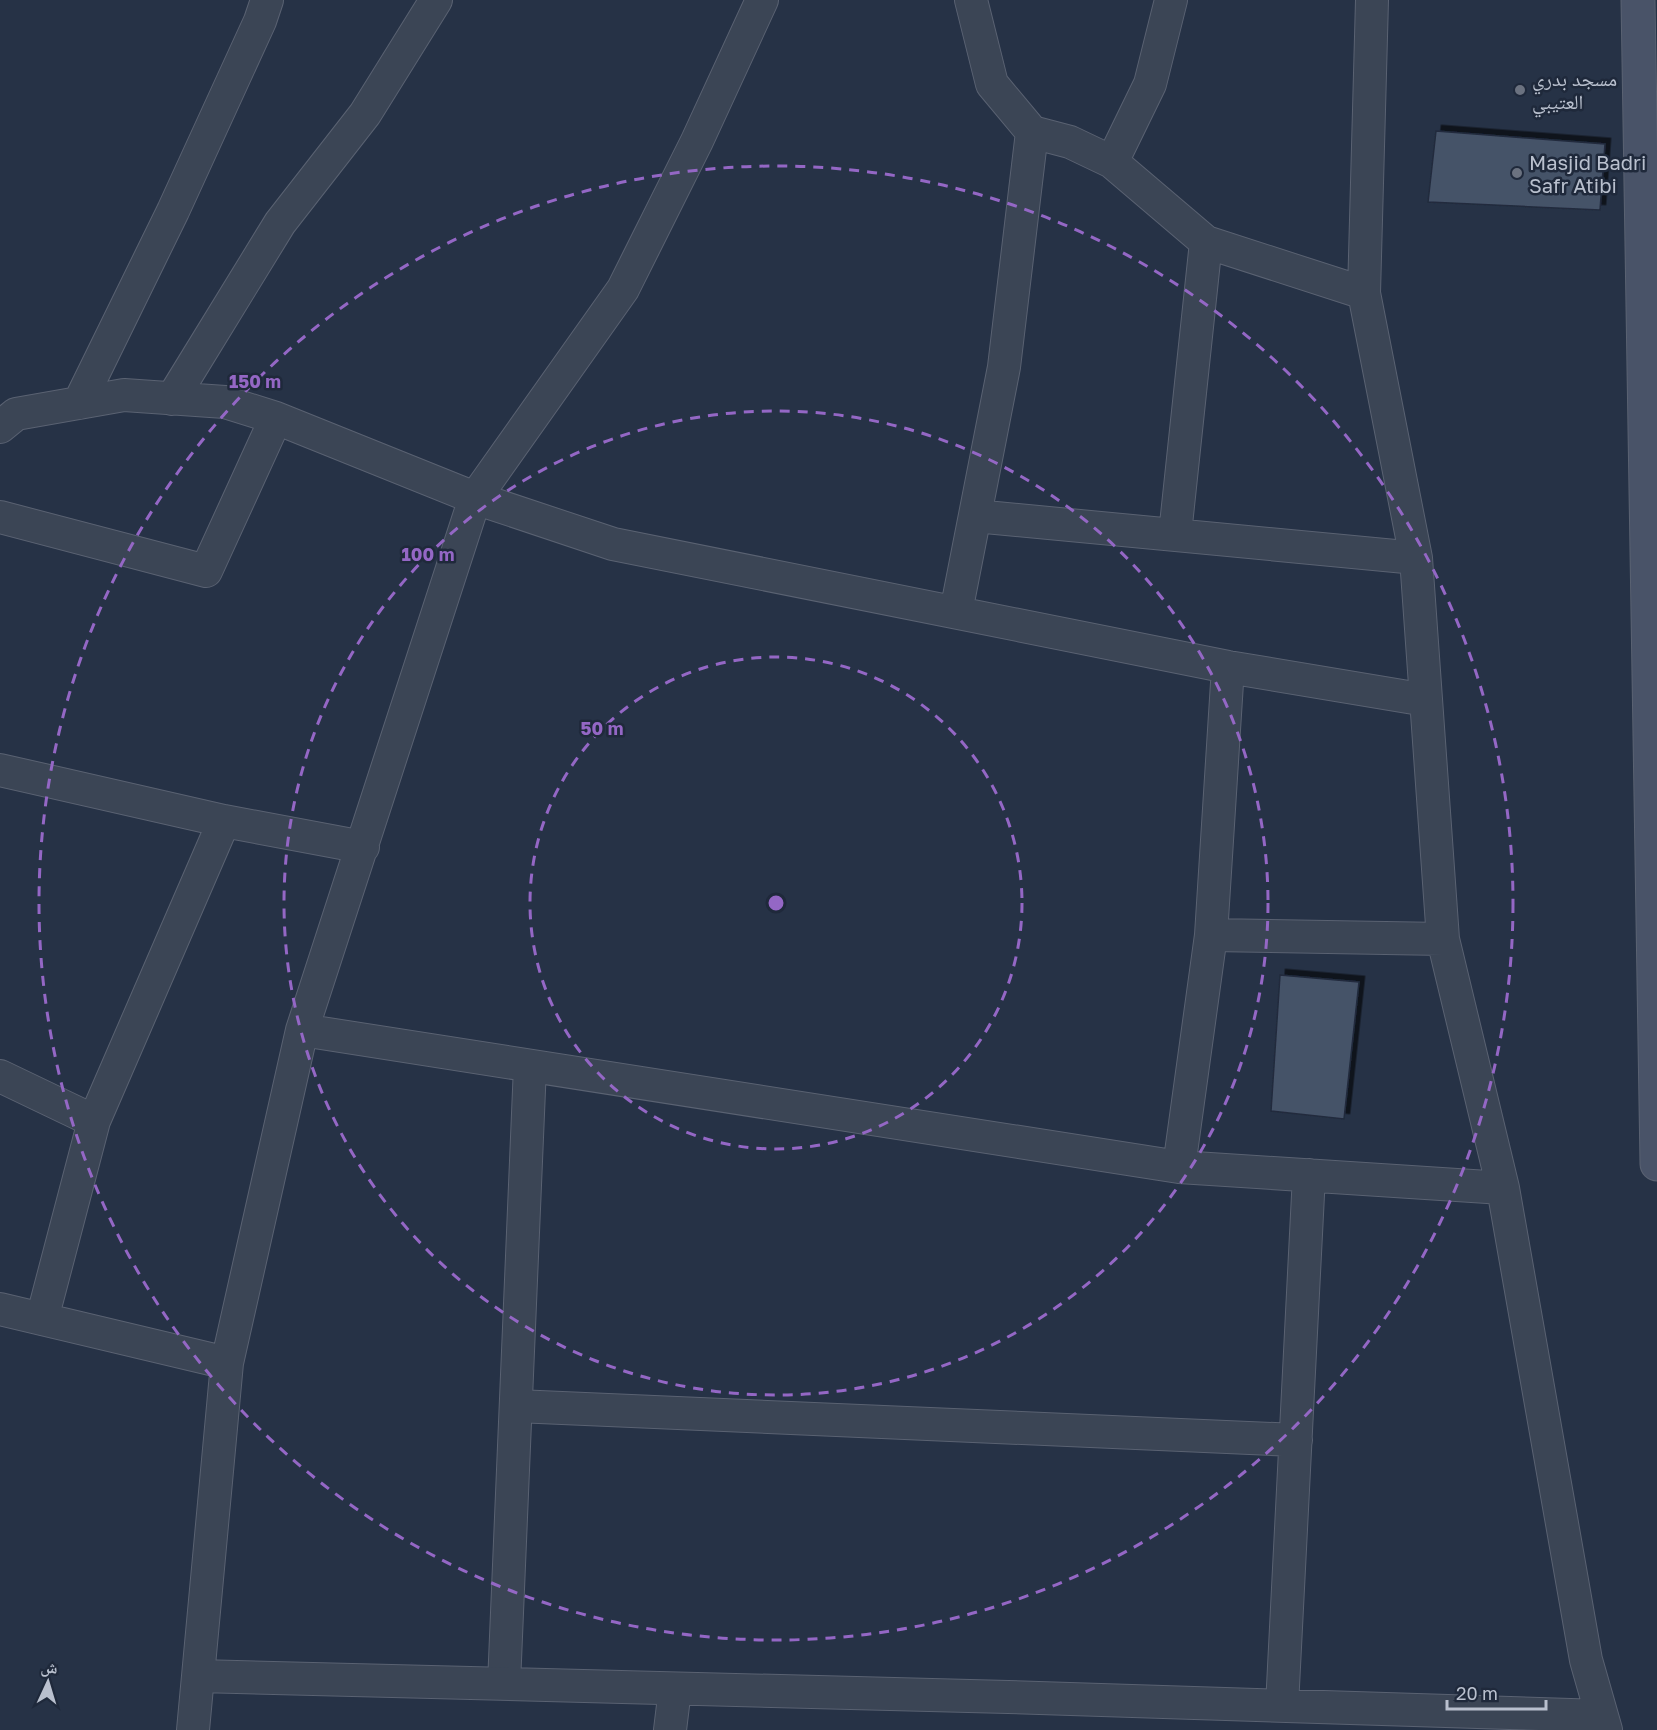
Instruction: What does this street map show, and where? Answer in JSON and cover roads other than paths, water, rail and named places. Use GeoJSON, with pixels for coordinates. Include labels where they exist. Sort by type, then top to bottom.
{"type":"FeatureCollection","features":[{"type":"Feature","properties":{"kind":"street"},"geometry":{"type":"LineString","coordinates":[[79,403],[178,200],[260,21],[267,0]]}},
{"type":"Feature","properties":{"kind":"street"},"geometry":{"type":"LineString","coordinates":[[172,399],[280,223],[365,114],[436,0]]}},
{"type":"Feature","properties":{"kind":"street"},"geometry":{"type":"LineString","coordinates":[[193,1730],[227,1363],[302,1030],[475,498],[623,289],[697,141],[762,0]]}},
{"type":"Feature","properties":{"kind":"street"},"geometry":{"type":"LineString","coordinates":[[971,0],[992,84],[1032,132],[1070,142],[1112,162],[1206,242],[1364,293]]}},
{"type":"Feature","properties":{"kind":"street"},"geometry":{"type":"LineString","coordinates":[[1112,162],[1150,84],[1171,0]]}},
{"type":"Feature","properties":{"kind":"street"},"geometry":{"type":"LineString","coordinates":[[198,1676],[675,1689],[1161,1716],[1282,1706],[1604,1723],[1587,1660],[1503,1188],[1443,939],[1416,558],[1364,293],[1371,0]]}},
{"type":"Feature","properties":{"kind":"street"},"geometry":{"type":"LineString","coordinates":[[1638,0],[1657,1164]]}},
{"type":"Feature","properties":{"kind":"street"},"geometry":{"type":"LineString","coordinates":[[956,612],[1005,367],[1032,132]]}},
{"type":"Feature","properties":{"kind":"street"},"geometry":{"type":"LineString","coordinates":[[1175,534],[1206,242]]}},
{"type":"Feature","properties":{"kind":"street"},"geometry":{"type":"LineString","coordinates":[[0,427],[16,414],[124,395],[225,402],[276,418],[475,498],[614,544],[1228,667],[1426,700]]}},
{"type":"Feature","properties":{"kind":"street"},"geometry":{"type":"LineString","coordinates":[[0,517],[206,571],[276,418]]}},
{"type":"Feature","properties":{"kind":"street"},"geometry":{"type":"LineString","coordinates":[[975,516],[1416,558]]}},
{"type":"Feature","properties":{"kind":"street"},"geometry":{"type":"LineString","coordinates":[[1179,1167],[1210,935],[1228,667]]}},
{"type":"Feature","properties":{"kind":"street"},"geometry":{"type":"LineString","coordinates":[[0,770],[224,821],[363,847]]}},
{"type":"Feature","properties":{"kind":"street"},"geometry":{"type":"LineString","coordinates":[[42,1319],[94,1121],[224,821]]}},
{"type":"Feature","properties":{"kind":"street"},"geometry":{"type":"LineString","coordinates":[[1210,935],[1443,939]]}},
{"type":"Feature","properties":{"kind":"street"},"geometry":{"type":"LineString","coordinates":[[302,1030],[1179,1167],[1503,1188]]}},
{"type":"Feature","properties":{"kind":"street"},"geometry":{"type":"LineString","coordinates":[[504,1684],[530,1066]]}},
{"type":"Feature","properties":{"kind":"street"},"geometry":{"type":"LineString","coordinates":[[0,1077],[94,1121]]}},
{"type":"Feature","properties":{"kind":"street"},"geometry":{"type":"LineString","coordinates":[[1282,1706],[1309,1175]]}},
{"type":"Feature","properties":{"kind":"street"},"geometry":{"type":"LineString","coordinates":[[0,1309],[227,1363]]}},
{"type":"Feature","properties":{"kind":"street"},"geometry":{"type":"LineString","coordinates":[[516,1406],[1296,1440]]}},
{"type":"Feature","properties":{"kind":"street"},"geometry":{"type":"LineString","coordinates":[[670,1730],[675,1689]]}},
{"type":"Feature","properties":{"kind":"place","name":"مسجد بدري العتيبي"},"geometry":{"type":"Point","coordinates":[1520,90]}},
{"type":"Feature","properties":{"kind":"place","name":"Masjid Badri Safr Atibi"},"geometry":{"type":"Point","coordinates":[1517,173]}}]}
